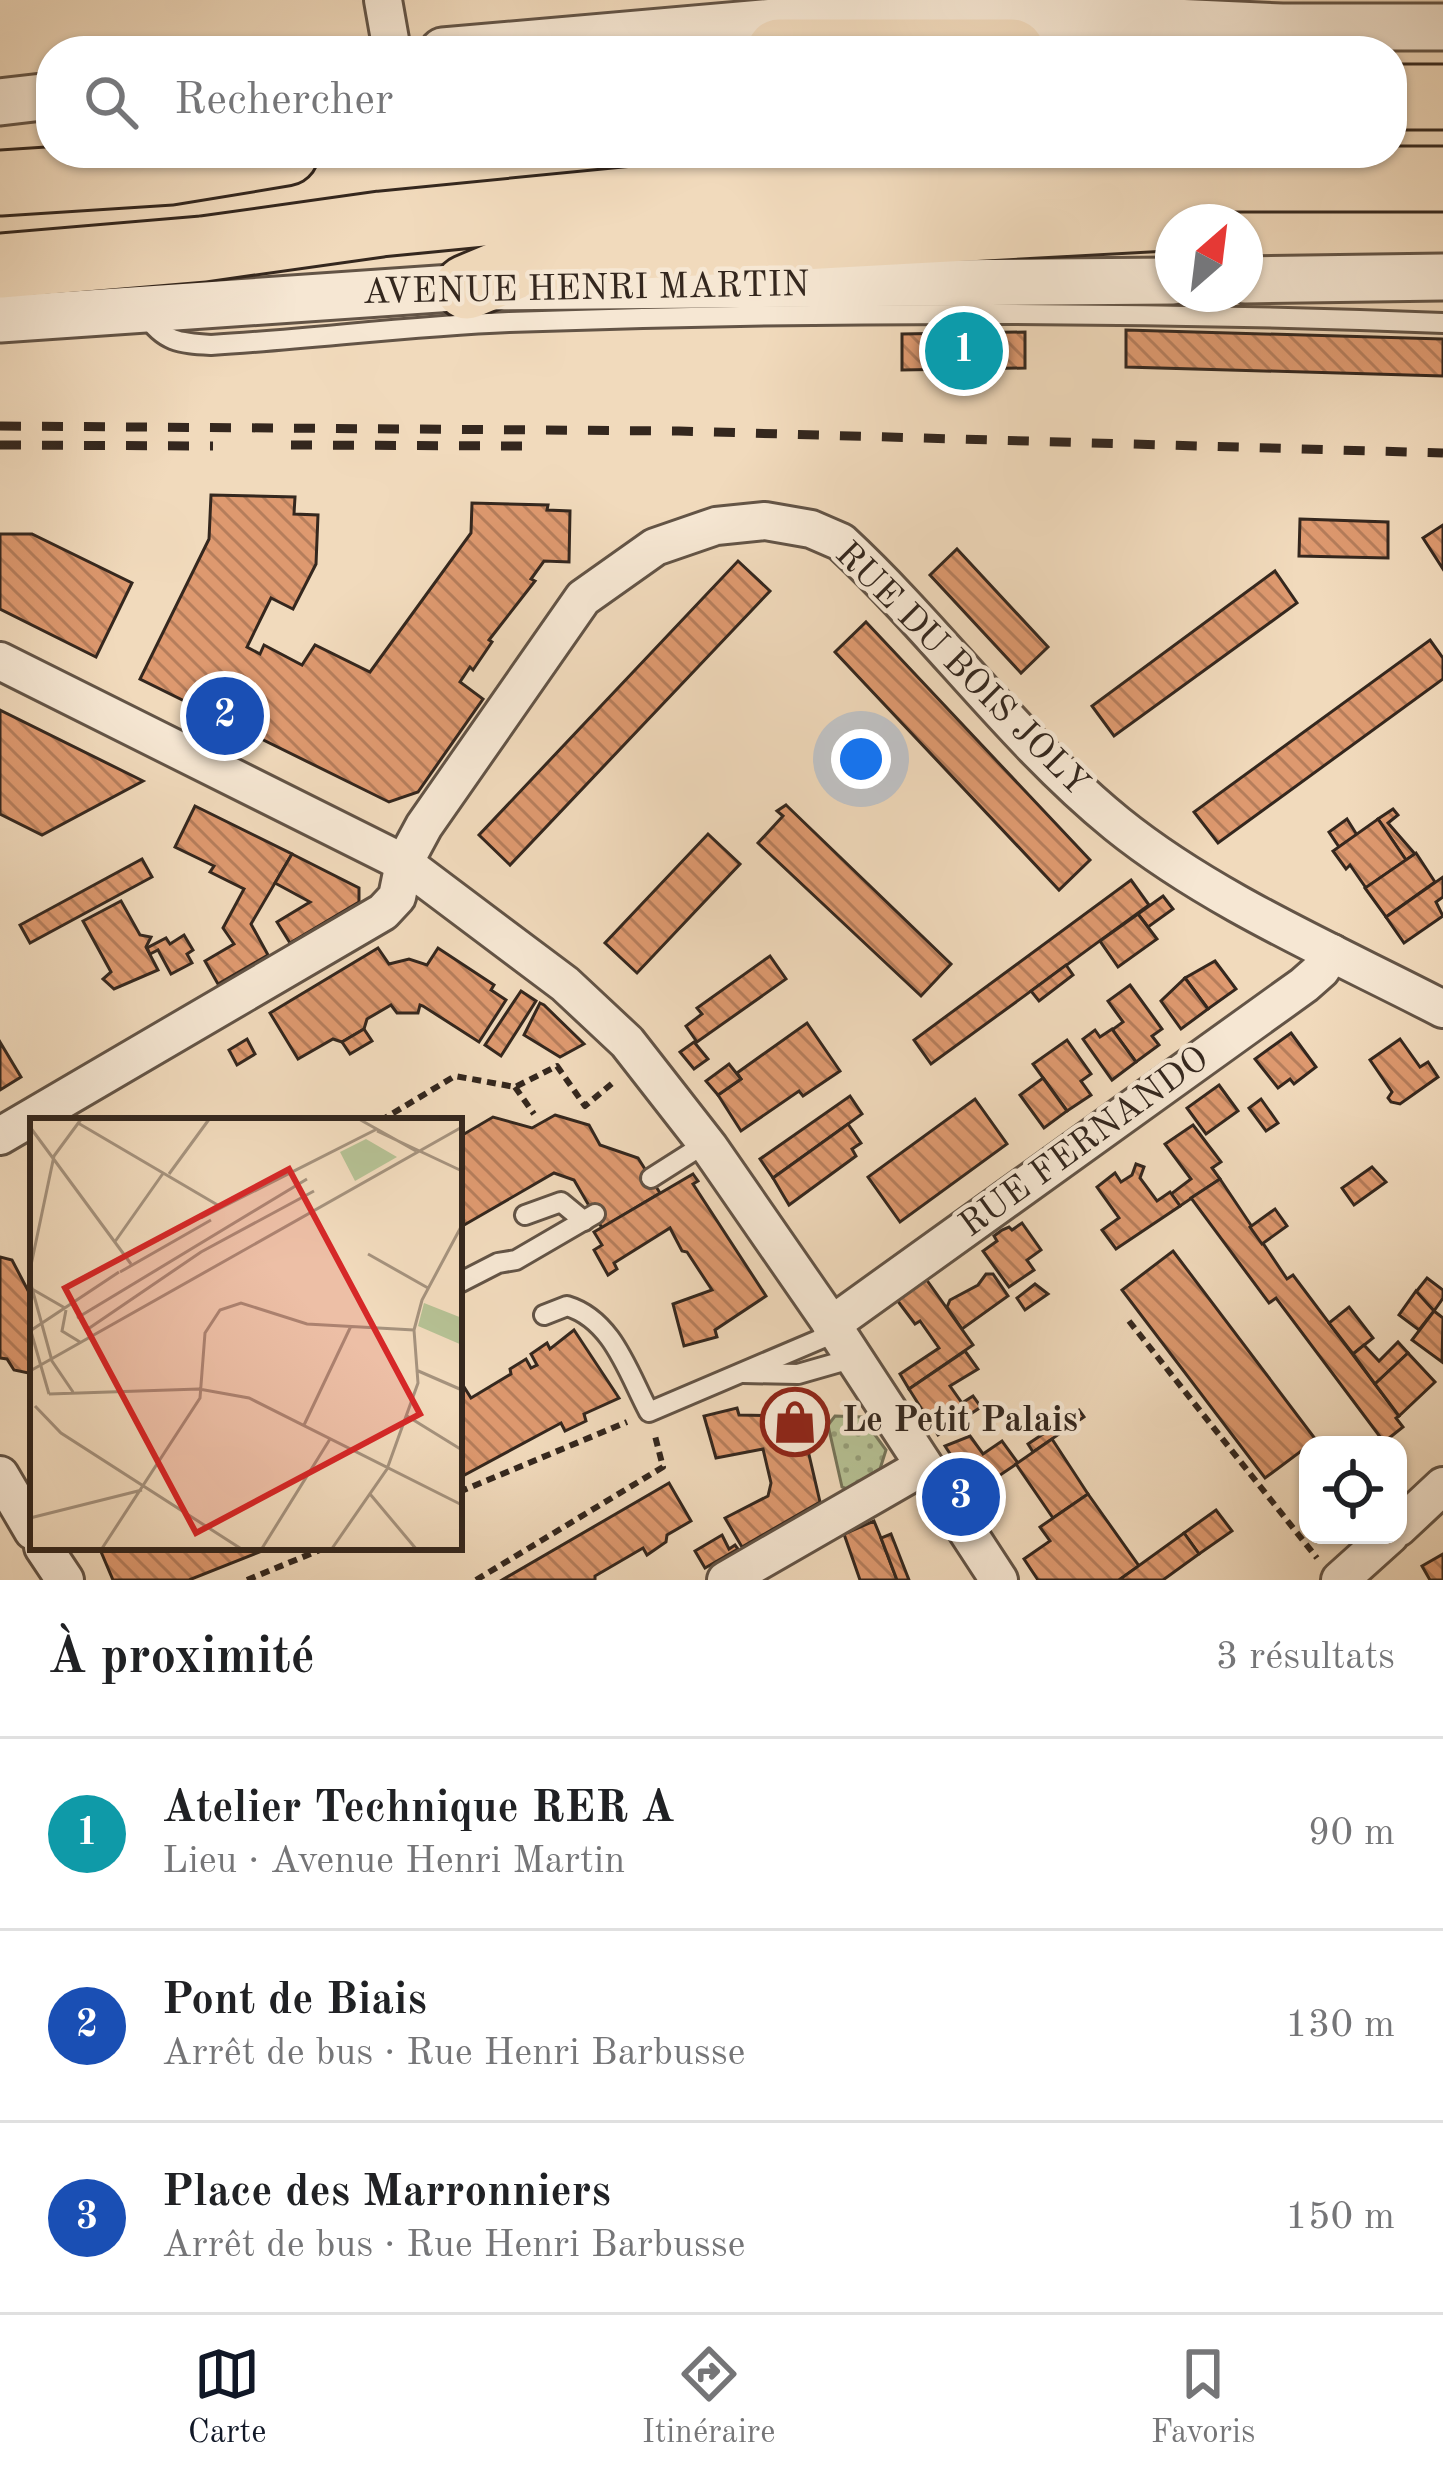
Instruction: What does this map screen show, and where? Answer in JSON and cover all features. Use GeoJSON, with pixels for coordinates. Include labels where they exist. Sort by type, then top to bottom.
{"type":"FeatureCollection","features":[{"type":"Feature","properties":{"kind":"highway"},"geometry":{"type":"LineString","coordinates":[[891,36],[1003,21]]}},
{"type":"Feature","properties":{"kind":"highway"},"geometry":{"type":"LineString","coordinates":[[1407,97],[1443,97]]}},
{"type":"Feature","properties":{"kind":"highway"},"geometry":{"type":"LineString","coordinates":[[0,183],[194,168]]}},
{"type":"Feature","properties":{"kind":"highway"},"geometry":{"type":"LineString","coordinates":[[0,266],[203,249],[381,224],[778,185],[1051,178],[1443,179]]}},
{"type":"Feature","properties":{"kind":"highway"},"geometry":{"type":"LineString","coordinates":[[467,287],[523,264],[623,248],[1222,215],[1443,212]]}},
{"type":"Feature","properties":{"kind":"street"},"geometry":{"type":"LineString","coordinates":[[383,0],[389,36]]}},
{"type":"Feature","properties":{"kind":"street"},"geometry":{"type":"LineString","coordinates":[[609,36],[912,10],[1003,21],[1440,22]]}},
{"type":"Feature","properties":{"kind":"street"},"geometry":{"type":"LineString","coordinates":[[0,102],[36,98]]}},
{"type":"Feature","properties":{"kind":"street"},"geometry":{"type":"LineString","coordinates":[[1263,280],[1443,277]]}},
{"type":"Feature","properties":{"kind":"street","name":"AVENUE HENRI MARTIN"},"geometry":{"type":"LineString","coordinates":[[0,319],[467,287],[1155,281]]}},
{"type":"Feature","properties":{"kind":"street","name":"RUE DU BOIS JOLY"},"geometry":{"type":"LineString","coordinates":[[400,880],[436,808],[584,598],[655,547],[716,526],[766,521],[811,529],[841,542],[1072,785],[1119,826],[1178,867],[1443,1009]]}},
{"type":"Feature","properties":{"kind":"street"},"geometry":{"type":"LineString","coordinates":[[0,662],[400,880],[565,984],[640,1059],[706,1143],[999,1580]]}},
{"type":"Feature","properties":{"kind":"street"},"geometry":{"type":"LineString","coordinates":[[31,1118],[383,912],[400,880]]}},
{"type":"Feature","properties":{"kind":"street","name":"RUE FERNANDO"},"geometry":{"type":"LineString","coordinates":[[841,1338],[1304,985],[1332,953]]}},
{"type":"Feature","properties":{"kind":"street"},"geometry":{"type":"LineString","coordinates":[[0,1136],[30,1118]]}},
{"type":"Feature","properties":{"kind":"street"},"geometry":{"type":"LineString","coordinates":[[726,1580],[924,1466]]}},
{"type":"Feature","properties":{"kind":"street"},"geometry":{"type":"LineString","coordinates":[[0,1475],[30,1526]]}},
{"type":"Feature","properties":{"kind":"street"},"geometry":{"type":"LineString","coordinates":[[1407,1520],[1443,1486]]}},
{"type":"Feature","properties":{"kind":"street"},"geometry":{"type":"LineString","coordinates":[[45,1550],[65,1580]]}},
{"type":"Feature","properties":{"kind":"street"},"geometry":{"type":"LineString","coordinates":[[1330,1571],[1382,1556]]}},
{"type":"Feature","properties":{"kind":"lane"},"geometry":{"type":"LineString","coordinates":[[142,310],[158,333],[184,344],[211,345],[504,322],[757,316],[1179,314],[1443,323]]}},
{"type":"Feature","properties":{"kind":"lane"},"geometry":{"type":"LineString","coordinates":[[651,1178],[706,1143]]}},
{"type":"Feature","properties":{"kind":"lane"},"geometry":{"type":"LineString","coordinates":[[462,1281],[498,1263],[517,1260],[589,1218],[560,1202],[525,1215]]}},
{"type":"Feature","properties":{"kind":"lane"},"geometry":{"type":"LineString","coordinates":[[544,1315],[567,1306],[594,1318],[607,1332],[649,1412],[738,1372],[841,1338]]}},
{"type":"Feature","properties":{"kind":"lane"},"geometry":{"type":"LineString","coordinates":[[738,1372],[798,1374],[841,1338]]}},
{"type":"Feature","properties":{"kind":"path"},"geometry":{"type":"LineString","coordinates":[[385,1118],[455,1076],[515,1087],[557,1066],[585,1106],[640,1059]]}},
{"type":"Feature","properties":{"kind":"path"},"geometry":{"type":"LineString","coordinates":[[515,1087],[534,1114]]}},
{"type":"Feature","properties":{"kind":"path"},"geometry":{"type":"LineString","coordinates":[[1129,1322],[1330,1571]]}},
{"type":"Feature","properties":{"kind":"path"},"geometry":{"type":"LineString","coordinates":[[462,1491],[649,1412],[663,1468],[476,1580]]}},
{"type":"Feature","properties":{"kind":"path"},"geometry":{"type":"LineString","coordinates":[[247,1580],[320,1550]]}},
{"type":"Feature","properties":{"kind":"green space"},"geometry":{"type":"Polygon","coordinates":[[[835,1416],[862,1417],[886,1450],[880,1469],[847,1489],[842,1487],[828,1425],[835,1416]]]}},
{"type":"Feature","properties":{"kind":"building"},"geometry":{"type":"Polygon","coordinates":[[[1126,330],[1443,339],[1443,376],[1126,367],[1126,330]]]}},
{"type":"Feature","properties":{"kind":"building"},"geometry":{"type":"Polygon","coordinates":[[[1025,332],[1025,368],[902,370],[902,334],[1025,332]]]}},
{"type":"Feature","properties":{"kind":"building"},"geometry":{"type":"Polygon","coordinates":[[[211,495],[295,497],[294,514],[318,515],[316,564],[293,609],[271,598],[247,647],[260,654],[264,645],[302,665],[315,645],[370,672],[471,533],[472,503],[548,505],[547,510],[570,511],[569,562],[544,561],[531,579],[535,581],[460,682],[483,699],[418,792],[389,802],[140,679],[209,539],[211,495]]]}},
{"type":"Feature","properties":{"kind":"building"},"geometry":{"type":"Polygon","coordinates":[[[1300,519],[1388,522],[1388,558],[1299,556],[1300,519]]]}},
{"type":"Feature","properties":{"kind":"building"},"geometry":{"type":"Polygon","coordinates":[[[1443,525],[1443,569],[1423,538],[1443,525]]]}},
{"type":"Feature","properties":{"kind":"building"},"geometry":{"type":"Polygon","coordinates":[[[0,534],[32,534],[132,583],[96,657],[0,609],[0,534]]]}},
{"type":"Feature","properties":{"kind":"building"},"geometry":{"type":"Polygon","coordinates":[[[957,549],[1048,647],[1021,673],[930,575],[957,549]]]}},
{"type":"Feature","properties":{"kind":"building"},"geometry":{"type":"Polygon","coordinates":[[[738,561],[770,591],[510,865],[479,835],[738,561]]]}},
{"type":"Feature","properties":{"kind":"building"},"geometry":{"type":"Polygon","coordinates":[[[1275,571],[1297,603],[1114,736],[1092,706],[1275,571]]]}},
{"type":"Feature","properties":{"kind":"building"},"geometry":{"type":"Polygon","coordinates":[[[866,622],[1090,860],[1059,890],[835,652],[866,622]]]}},
{"type":"Feature","properties":{"kind":"building"},"geometry":{"type":"Polygon","coordinates":[[[1430,640],[1443,658],[1443,679],[1218,843],[1194,812],[1430,640]]]}},
{"type":"Feature","properties":{"kind":"building"},"geometry":{"type":"Polygon","coordinates":[[[0,710],[143,781],[42,835],[0,814],[0,710]]]}},
{"type":"Feature","properties":{"kind":"building"},"geometry":{"type":"Polygon","coordinates":[[[786,805],[951,964],[921,996],[758,843],[783,816],[777,811],[786,805]]]}},
{"type":"Feature","properties":{"kind":"building"},"geometry":{"type":"Polygon","coordinates":[[[195,806],[292,854],[251,924],[268,955],[218,984],[205,961],[234,944],[223,928],[244,889],[210,872],[214,866],[175,847],[195,806]]]}},
{"type":"Feature","properties":{"kind":"building"},"geometry":{"type":"Polygon","coordinates":[[[1393,809],[1398,815],[1388,823],[1415,854],[1406,860],[1378,819],[1393,809]]]}},
{"type":"Feature","properties":{"kind":"building"},"geometry":{"type":"Polygon","coordinates":[[[1347,819],[1357,835],[1339,847],[1329,832],[1347,819]]]}},
{"type":"Feature","properties":{"kind":"building"},"geometry":{"type":"Polygon","coordinates":[[[1378,819],[1406,860],[1366,888],[1333,851],[1378,819]]]}},
{"type":"Feature","properties":{"kind":"building"},"geometry":{"type":"Polygon","coordinates":[[[708,834],[740,864],[637,973],[605,943],[708,834]]]}},
{"type":"Feature","properties":{"kind":"building"},"geometry":{"type":"Polygon","coordinates":[[[1416,853],[1435,882],[1386,917],[1365,888],[1416,853]]]}},
{"type":"Feature","properties":{"kind":"building"},"geometry":{"type":"Polygon","coordinates":[[[292,854],[359,888],[359,902],[290,943],[277,922],[310,902],[275,883],[292,854]]]}},
{"type":"Feature","properties":{"kind":"building"},"geometry":{"type":"Polygon","coordinates":[[[142,859],[152,877],[30,943],[20,925],[142,859]]]}},
{"type":"Feature","properties":{"kind":"building"},"geometry":{"type":"Polygon","coordinates":[[[1443,877],[1443,897],[1436,902],[1443,916],[1404,943],[1386,917],[1443,877]]]}},
{"type":"Feature","properties":{"kind":"building"},"geometry":{"type":"Polygon","coordinates":[[[1131,880],[1149,905],[931,1064],[914,1040],[1131,880]]]}},
{"type":"Feature","properties":{"kind":"building"},"geometry":{"type":"Polygon","coordinates":[[[1163,896],[1173,909],[1148,927],[1138,914],[1163,896]]]}},
{"type":"Feature","properties":{"kind":"building"},"geometry":{"type":"Polygon","coordinates":[[[121,901],[140,935],[151,937],[146,947],[158,970],[114,989],[103,979],[111,972],[83,921],[121,901]]]}},
{"type":"Feature","properties":{"kind":"building"},"geometry":{"type":"Polygon","coordinates":[[[1138,914],[1157,939],[1118,967],[1100,941],[1138,914]]]}},
{"type":"Feature","properties":{"kind":"building"},"geometry":{"type":"Polygon","coordinates":[[[184,935],[193,950],[187,954],[192,963],[171,974],[158,950],[150,954],[147,948],[166,938],[170,944],[184,935]]]}},
{"type":"Feature","properties":{"kind":"building"},"geometry":{"type":"Polygon","coordinates":[[[378,948],[389,964],[409,959],[427,965],[438,948],[494,985],[491,990],[506,1000],[479,1042],[423,1006],[418,1013],[397,1013],[391,1005],[342,1042],[333,1039],[298,1059],[270,1013],[378,948]]]}},
{"type":"Feature","properties":{"kind":"building"},"geometry":{"type":"Polygon","coordinates":[[[770,956],[786,979],[697,1042],[686,1026],[702,1014],[697,1008],[770,956]]]}},
{"type":"Feature","properties":{"kind":"building"},"geometry":{"type":"Polygon","coordinates":[[[1215,961],[1236,989],[1208,1009],[1185,978],[1215,961]]]}},
{"type":"Feature","properties":{"kind":"building"},"geometry":{"type":"Polygon","coordinates":[[[1066,965],[1073,975],[1039,1001],[1031,991],[1066,965]]]}},
{"type":"Feature","properties":{"kind":"building"},"geometry":{"type":"Polygon","coordinates":[[[1185,978],[1208,1009],[1181,1029],[1161,1001],[1185,978]]]}},
{"type":"Feature","properties":{"kind":"building"},"geometry":{"type":"Polygon","coordinates":[[[1130,985],[1162,1029],[1152,1036],[1159,1045],[1136,1062],[1112,1030],[1123,1022],[1108,1001],[1130,985]]]}},
{"type":"Feature","properties":{"kind":"building"},"geometry":{"type":"Polygon","coordinates":[[[521,991],[536,1001],[501,1056],[485,1045],[521,991]]]}},
{"type":"Feature","properties":{"kind":"building"},"geometry":{"type":"Polygon","coordinates":[[[540,1003],[584,1044],[560,1057],[524,1035],[540,1003]]]}},
{"type":"Feature","properties":{"kind":"building"},"geometry":{"type":"Polygon","coordinates":[[[807,1023],[840,1071],[803,1096],[799,1091],[741,1131],[718,1095],[741,1079],[737,1073],[807,1023]]]}},
{"type":"Feature","properties":{"kind":"building"},"geometry":{"type":"Polygon","coordinates":[[[364,1029],[372,1041],[350,1054],[342,1042],[364,1029]]]}},
{"type":"Feature","properties":{"kind":"building"},"geometry":{"type":"Polygon","coordinates":[[[1112,1029],[1136,1062],[1112,1080],[1083,1039],[1095,1030],[1100,1037],[1112,1029]]]}},
{"type":"Feature","properties":{"kind":"building"},"geometry":{"type":"Polygon","coordinates":[[[1291,1033],[1316,1067],[1294,1084],[1290,1079],[1278,1088],[1255,1059],[1291,1033]]]}},
{"type":"Feature","properties":{"kind":"building"},"geometry":{"type":"Polygon","coordinates":[[[247,1039],[255,1054],[237,1065],[229,1050],[247,1039]]]}},
{"type":"Feature","properties":{"kind":"building"},"geometry":{"type":"Polygon","coordinates":[[[1400,1039],[1420,1067],[1428,1062],[1438,1077],[1400,1104],[1388,1098],[1392,1092],[1370,1060],[1400,1039]]]}},
{"type":"Feature","properties":{"kind":"building"},"geometry":{"type":"Polygon","coordinates":[[[1067,1040],[1091,1074],[1081,1081],[1091,1095],[1067,1111],[1033,1064],[1067,1040]]]}},
{"type":"Feature","properties":{"kind":"building"},"geometry":{"type":"Polygon","coordinates":[[[0,1042],[21,1077],[0,1090],[0,1042]]]}},
{"type":"Feature","properties":{"kind":"building"},"geometry":{"type":"Polygon","coordinates":[[[694,1042],[708,1059],[694,1069],[680,1052],[694,1042]]]}},
{"type":"Feature","properties":{"kind":"building"},"geometry":{"type":"Polygon","coordinates":[[[729,1064],[741,1079],[718,1095],[706,1081],[729,1064]]]}},
{"type":"Feature","properties":{"kind":"building"},"geometry":{"type":"Polygon","coordinates":[[[1043,1078],[1067,1111],[1044,1128],[1020,1095],[1043,1078]]]}},
{"type":"Feature","properties":{"kind":"building"},"geometry":{"type":"Polygon","coordinates":[[[1219,1085],[1238,1111],[1206,1134],[1187,1108],[1219,1085]]]}},
{"type":"Feature","properties":{"kind":"building"},"geometry":{"type":"Polygon","coordinates":[[[850,1096],[862,1114],[773,1178],[760,1159],[850,1096]]]}},
{"type":"Feature","properties":{"kind":"building"},"geometry":{"type":"Polygon","coordinates":[[[975,1099],[1007,1144],[900,1222],[868,1177],[975,1099]]]}},
{"type":"Feature","properties":{"kind":"building"},"geometry":{"type":"Polygon","coordinates":[[[1261,1099],[1278,1123],[1266,1131],[1249,1108],[1261,1099]]]}},
{"type":"Feature","properties":{"kind":"building"},"geometry":{"type":"Polygon","coordinates":[[[555,1115],[589,1125],[600,1145],[638,1158],[660,1193],[602,1228],[574,1180],[554,1173],[462,1226],[462,1135],[493,1117],[532,1128],[555,1115]]]}},
{"type":"Feature","properties":{"kind":"building"},"geometry":{"type":"Polygon","coordinates":[[[848,1124],[861,1143],[852,1149],[856,1156],[789,1205],[773,1178],[848,1124]]]}},
{"type":"Feature","properties":{"kind":"building"},"geometry":{"type":"Polygon","coordinates":[[[1193,1125],[1221,1162],[1212,1168],[1220,1179],[1180,1206],[1171,1194],[1191,1179],[1165,1144],[1193,1125]]]}},
{"type":"Feature","properties":{"kind":"building"},"geometry":{"type":"Polygon","coordinates":[[[1136,1164],[1144,1167],[1140,1178],[1157,1201],[1170,1192],[1180,1206],[1116,1249],[1102,1230],[1119,1218],[1097,1187],[1115,1173],[1121,1182],[1132,1175],[1136,1164]]]}},
{"type":"Feature","properties":{"kind":"building"},"geometry":{"type":"Polygon","coordinates":[[[1372,1167],[1386,1182],[1354,1205],[1342,1188],[1372,1167]]]}},
{"type":"Feature","properties":{"kind":"building"},"geometry":{"type":"Polygon","coordinates":[[[693,1174],[698,1181],[693,1184],[766,1296],[715,1330],[717,1337],[684,1346],[673,1304],[712,1290],[670,1228],[614,1263],[617,1269],[608,1275],[594,1250],[602,1245],[594,1232],[693,1174]]]}},
{"type":"Feature","properties":{"kind":"building"},"geometry":{"type":"Polygon","coordinates":[[[1220,1179],[1287,1279],[1293,1275],[1403,1427],[1392,1436],[1380,1436],[1276,1298],[1269,1303],[1191,1198],[1220,1179]]]}},
{"type":"Feature","properties":{"kind":"building"},"geometry":{"type":"Polygon","coordinates":[[[1275,1209],[1287,1226],[1262,1244],[1250,1227],[1275,1209]]]}},
{"type":"Feature","properties":{"kind":"building"},"geometry":{"type":"Polygon","coordinates":[[[1022,1223],[1041,1250],[1027,1260],[1034,1270],[1009,1287],[983,1251],[997,1241],[994,1236],[1002,1230],[1022,1223]]]}},
{"type":"Feature","properties":{"kind":"building"},"geometry":{"type":"Polygon","coordinates":[[[1173,1251],[1313,1436],[1299,1436],[1299,1453],[1265,1478],[1122,1290],[1173,1251]]]}},
{"type":"Feature","properties":{"kind":"building"},"geometry":{"type":"Polygon","coordinates":[[[0,1257],[12,1260],[30,1294],[30,1373],[14,1370],[7,1359],[0,1358],[0,1257]]]}},
{"type":"Feature","properties":{"kind":"building"},"geometry":{"type":"Polygon","coordinates":[[[986,1274],[993,1274],[1008,1296],[962,1329],[947,1307],[950,1300],[978,1285],[986,1274]]]}},
{"type":"Feature","properties":{"kind":"building"},"geometry":{"type":"Polygon","coordinates":[[[1427,1278],[1443,1290],[1434,1311],[1416,1292],[1427,1278]]]}},
{"type":"Feature","properties":{"kind":"building"},"geometry":{"type":"Polygon","coordinates":[[[926,1279],[973,1345],[909,1389],[900,1374],[939,1348],[897,1300],[926,1279]]]}},
{"type":"Feature","properties":{"kind":"building"},"geometry":{"type":"Polygon","coordinates":[[[1035,1284],[1048,1294],[1025,1310],[1017,1298],[1035,1284]]]}},
{"type":"Feature","properties":{"kind":"building"},"geometry":{"type":"Polygon","coordinates":[[[1416,1291],[1434,1311],[1419,1330],[1399,1315],[1416,1291]]]}},
{"type":"Feature","properties":{"kind":"building"},"geometry":{"type":"Polygon","coordinates":[[[1349,1307],[1373,1338],[1353,1354],[1329,1323],[1349,1307]]]}},
{"type":"Feature","properties":{"kind":"building"},"geometry":{"type":"Polygon","coordinates":[[[1434,1311],[1443,1318],[1442,1362],[1412,1340],[1434,1311]]]}},
{"type":"Feature","properties":{"kind":"building"},"geometry":{"type":"Polygon","coordinates":[[[574,1330],[619,1398],[584,1414],[586,1421],[565,1431],[561,1423],[462,1476],[462,1384],[471,1398],[526,1359],[531,1368],[537,1365],[531,1354],[547,1343],[550,1349],[574,1330]]]}},
{"type":"Feature","properties":{"kind":"building"},"geometry":{"type":"Polygon","coordinates":[[[1398,1342],[1408,1353],[1375,1384],[1353,1354],[1364,1345],[1379,1361],[1398,1342]]]}},
{"type":"Feature","properties":{"kind":"building"},"geometry":{"type":"Polygon","coordinates":[[[965,1351],[978,1369],[950,1386],[962,1403],[973,1396],[981,1407],[938,1435],[909,1389],[965,1351]]]}},
{"type":"Feature","properties":{"kind":"building"},"geometry":{"type":"Polygon","coordinates":[[[1408,1353],[1435,1382],[1399,1416],[1375,1384],[1408,1353]]]}},
{"type":"Feature","properties":{"kind":"building"},"geometry":{"type":"Polygon","coordinates":[[[737,1408],[739,1415],[800,1416],[820,1502],[742,1547],[725,1518],[768,1496],[771,1483],[763,1449],[716,1458],[704,1416],[737,1408]]]}},
{"type":"Feature","properties":{"kind":"building"},"geometry":{"type":"Polygon","coordinates":[[[1079,1410],[1084,1417],[1033,1452],[1028,1444],[1079,1410]]]}},
{"type":"Feature","properties":{"kind":"building"},"geometry":{"type":"Polygon","coordinates":[[[970,1436],[983,1454],[1002,1441],[1018,1463],[975,1492],[945,1446],[970,1436]]]}},
{"type":"Feature","properties":{"kind":"building"},"geometry":{"type":"Polygon","coordinates":[[[1052,1439],[1088,1494],[1053,1518],[1016,1464],[1052,1439]]]}},
{"type":"Feature","properties":{"kind":"building"},"geometry":{"type":"Polygon","coordinates":[[[669,1483],[691,1521],[647,1555],[643,1548],[595,1580],[502,1580],[669,1483]]]}},
{"type":"Feature","properties":{"kind":"building"},"geometry":{"type":"Polygon","coordinates":[[[1088,1494],[1139,1566],[1119,1580],[1038,1580],[1024,1559],[1050,1541],[1040,1527],[1088,1494]]]}},
{"type":"Feature","properties":{"kind":"building"},"geometry":{"type":"Polygon","coordinates":[[[1216,1510],[1232,1531],[1199,1554],[1184,1533],[1216,1510]]]}},
{"type":"Feature","properties":{"kind":"building"},"geometry":{"type":"Polygon","coordinates":[[[874,1521],[897,1580],[860,1580],[844,1534],[874,1521]]]}},
{"type":"Feature","properties":{"kind":"building"},"geometry":{"type":"Polygon","coordinates":[[[1184,1533],[1199,1554],[1163,1580],[1119,1580],[1184,1533]]]}},
{"type":"Feature","properties":{"kind":"building"},"geometry":{"type":"Polygon","coordinates":[[[891,1534],[909,1580],[897,1580],[881,1538],[891,1534]]]}},
{"type":"Feature","properties":{"kind":"building"},"geometry":{"type":"Polygon","coordinates":[[[722,1535],[729,1549],[735,1545],[738,1549],[705,1568],[695,1551],[722,1535]]]}},
{"type":"Feature","properties":{"kind":"building"},"geometry":{"type":"Polygon","coordinates":[[[100,1550],[264,1550],[189,1580],[113,1580],[100,1550]]]}},
{"type":"Feature","properties":{"kind":"building"},"geometry":{"type":"Polygon","coordinates":[[[1443,1554],[1443,1580],[1430,1580],[1422,1566],[1443,1554]]]}},
{"type":"Feature","properties":{"kind":"railway"},"geometry":{"type":"LineString","coordinates":[[0,426],[679,431],[1443,453]]}},
{"type":"Feature","properties":{"kind":"railway"},"geometry":{"type":"LineString","coordinates":[[0,445],[213,446]]}},
{"type":"Feature","properties":{"kind":"railway"},"geometry":{"type":"LineString","coordinates":[[291,445],[525,446]]}},
{"type":"Feature","properties":{"kind":"place","name":"Atelier Technique RER A"},"geometry":{"type":"Point","coordinates":[964,351]}},
{"type":"Feature","properties":{"kind":"place","name":"Pont de Biais"},"geometry":{"type":"Point","coordinates":[225,716]}},
{"type":"Feature","properties":{"kind":"place","name":"Le Petit Palais"},"geometry":{"type":"Point","coordinates":[795,1422]}},
{"type":"Feature","properties":{"kind":"place","name":"Place des Marronniers"},"geometry":{"type":"Point","coordinates":[961,1497]}}]}
